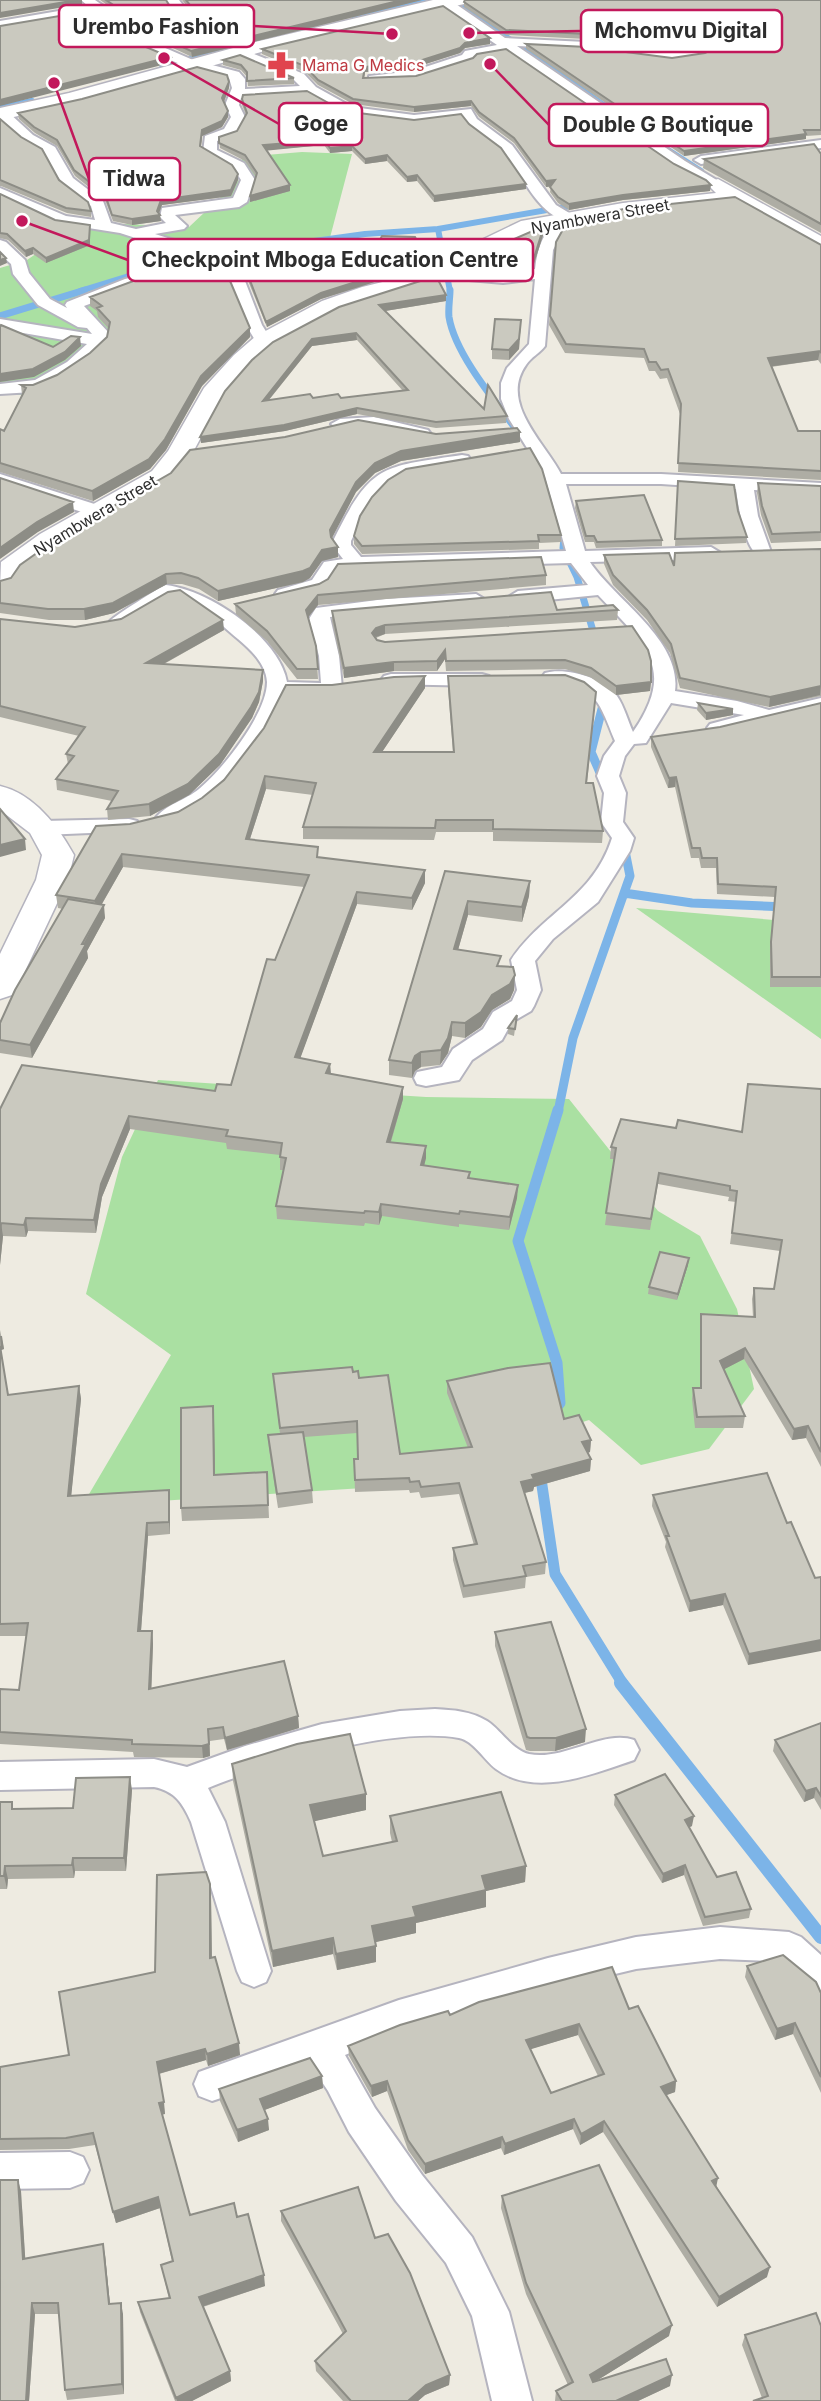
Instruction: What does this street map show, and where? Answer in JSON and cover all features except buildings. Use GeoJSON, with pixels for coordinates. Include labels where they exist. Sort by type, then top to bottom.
{"type":"FeatureCollection","features":[{"type":"Feature","properties":{"kind":"street"},"geometry":{"type":"LineString","coordinates":[[87,0],[126,27],[135,40],[194,64],[234,75],[239,88],[232,105],[238,117],[230,132],[210,139],[210,152],[239,166],[248,180],[239,202],[167,211],[168,217],[179,226],[134,233]]}},
{"type":"Feature","properties":{"kind":"street"},"geometry":{"type":"LineString","coordinates":[[126,27],[185,17],[177,8],[178,5],[170,0]]}},
{"type":"Feature","properties":{"kind":"street"},"geometry":{"type":"LineString","coordinates":[[3,110],[99,93],[307,33],[451,1],[507,44],[687,168],[821,245]]}},
{"type":"Feature","properties":{"kind":"street"},"geometry":{"type":"LineString","coordinates":[[0,25],[100,8]]}},
{"type":"Feature","properties":{"kind":"street"},"geometry":{"type":"LineString","coordinates":[[370,78],[415,75],[467,58],[470,54],[507,44],[588,46],[664,57],[697,54],[715,46]]}},
{"type":"Feature","properties":{"kind":"street"},"geometry":{"type":"LineString","coordinates":[[239,52],[299,78],[311,90],[348,111],[414,119],[466,112],[472,122],[507,148],[551,208],[568,218],[556,229],[545,250],[537,346],[526,353],[512,372],[510,398],[554,479],[576,555],[639,627],[654,650],[666,680],[664,696],[633,740],[615,756],[608,776],[615,793],[611,822],[623,838],[619,851],[590,897],[545,934],[523,960],[529,990],[522,1006],[502,1017],[493,1034],[462,1055],[450,1074],[426,1078]]}},
{"type":"Feature","properties":{"kind":"street"},"geometry":{"type":"LineString","coordinates":[[235,94],[311,90]]}},
{"type":"Feature","properties":{"kind":"street"},"geometry":{"type":"LineString","coordinates":[[3,110],[28,138],[50,150],[67,181],[98,204],[104,224]]}},
{"type":"Feature","properties":{"kind":"street"},"geometry":{"type":"LineString","coordinates":[[687,168],[821,144]]}},
{"type":"Feature","properties":{"kind":"street","name":"Nyambwera Street"},"geometry":{"type":"LineString","coordinates":[[0,580],[10,568],[49,540],[161,476],[190,453],[213,393],[242,360],[264,341],[330,306],[425,276],[529,226],[727,191]]}},
{"type":"Feature","properties":{"kind":"street"},"geometry":{"type":"LineString","coordinates":[[0,192],[62,220],[104,224],[230,263]]}},
{"type":"Feature","properties":{"kind":"street"},"geometry":{"type":"LineString","coordinates":[[0,208],[17,201]]}},
{"type":"Feature","properties":{"kind":"street"},"geometry":{"type":"LineString","coordinates":[[0,246],[19,263],[21,274],[44,302],[100,337]]}},
{"type":"Feature","properties":{"kind":"street"},"geometry":{"type":"LineString","coordinates":[[100,337],[73,305],[140,278],[192,267],[292,262],[363,267],[425,276],[492,278],[545,273]]}},
{"type":"Feature","properties":{"kind":"street"},"geometry":{"type":"LineString","coordinates":[[230,263],[254,325],[264,341]]}},
{"type":"Feature","properties":{"kind":"street"},"geometry":{"type":"LineString","coordinates":[[0,324],[100,337]]}},
{"type":"Feature","properties":{"kind":"street"},"geometry":{"type":"LineString","coordinates":[[0,389],[33,387],[52,378],[70,367],[100,337]]}},
{"type":"Feature","properties":{"kind":"street"},"geometry":{"type":"LineString","coordinates":[[324,428],[374,422],[436,436]]}},
{"type":"Feature","properties":{"kind":"street"},"geometry":{"type":"LineString","coordinates":[[501,432],[525,429]]}},
{"type":"Feature","properties":{"kind":"street"},"geometry":{"type":"LineString","coordinates":[[510,452],[536,447]]}},
{"type":"Feature","properties":{"kind":"street"},"geometry":{"type":"LineString","coordinates":[[356,563],[342,546],[342,541],[364,497],[376,481],[401,469],[483,457]]}},
{"type":"Feature","properties":{"kind":"street"},"geometry":{"type":"LineString","coordinates":[[0,478],[100,512]]}},
{"type":"Feature","properties":{"kind":"street"},"geometry":{"type":"LineString","coordinates":[[554,479],[629,478],[821,488]]}},
{"type":"Feature","properties":{"kind":"street"},"geometry":{"type":"LineString","coordinates":[[272,597],[319,584],[331,566],[356,563],[769,551],[749,516],[744,484]]}},
{"type":"Feature","properties":{"kind":"street"},"geometry":{"type":"LineString","coordinates":[[368,680],[330,656],[319,617],[327,611],[377,615],[603,589]]}},
{"type":"Feature","properties":{"kind":"street"},"geometry":{"type":"LineString","coordinates":[[43,828],[157,823],[185,809],[209,793],[256,734],[277,688],[277,679],[263,651],[214,611],[189,595],[166,591],[136,614],[104,626]]}},
{"type":"Feature","properties":{"kind":"street"},"geometry":{"type":"LineString","coordinates":[[214,611],[237,606]]}},
{"type":"Feature","properties":{"kind":"street"},"geometry":{"type":"LineString","coordinates":[[617,628],[639,627]]}},
{"type":"Feature","properties":{"kind":"street"},"geometry":{"type":"LineString","coordinates":[[530,679],[576,680],[601,692],[611,702],[633,740]]}},
{"type":"Feature","properties":{"kind":"street"},"geometry":{"type":"LineString","coordinates":[[277,688],[368,680],[506,680]]}},
{"type":"Feature","properties":{"kind":"street"},"geometry":{"type":"LineString","coordinates":[[664,696],[737,707],[768,715]]}},
{"type":"Feature","properties":{"kind":"street"},"geometry":{"type":"LineString","coordinates":[[696,731],[821,704]]}},
{"type":"Feature","properties":{"kind":"street"},"geometry":{"type":"LineString","coordinates":[[633,740],[663,736]]}},
{"type":"Feature","properties":{"kind":"street"},"geometry":{"type":"LineString","coordinates":[[0,795],[43,828],[58,855],[52,880],[0,988]]}},
{"type":"Feature","properties":{"kind":"street"},"geometry":{"type":"LineString","coordinates":[[183,1783],[221,1766],[259,1755],[364,1731],[407,1725],[466,1726],[485,1738],[512,1763],[527,1769],[542,1770],[623,1750]]}},
{"type":"Feature","properties":{"kind":"street"},"geometry":{"type":"LineString","coordinates":[[0,1776],[154,1773],[177,1777],[195,1795],[208,1822],[254,1970]]}},
{"type":"Feature","properties":{"kind":"street"},"geometry":{"type":"LineString","coordinates":[[212,2084],[399,2017],[548,1974],[636,1953],[720,1943],[773,1945],[789,1948],[821,1978]]}},
{"type":"Feature","properties":{"kind":"street"},"geometry":{"type":"LineString","coordinates":[[318,2048],[341,2079],[362,2120],[458,2250],[490,2312],[512,2401]]}},
{"type":"Feature","properties":{"kind":"street"},"geometry":{"type":"LineString","coordinates":[[0,2171],[70,2170]]}},
{"type":"Feature","properties":{"kind":"green space"},"geometry":{"type":"Polygon","coordinates":[[[302,152],[352,154],[322,268],[141,285],[148,321],[241,347],[197,371],[139,352],[21,395],[0,394],[0,268],[27,260],[82,222],[189,227],[239,180],[242,157],[302,152]]]}},
{"type":"Feature","properties":{"kind":"green space"},"geometry":{"type":"Polygon","coordinates":[[[636,908],[821,924],[821,1039],[636,908]]]}},
{"type":"Feature","properties":{"kind":"green space"},"geometry":{"type":"Polygon","coordinates":[[[158,1080],[426,1097],[569,1099],[658,1211],[700,1236],[737,1309],[754,1389],[709,1449],[641,1465],[589,1420],[379,1487],[82,1506],[171,1355],[86,1294],[122,1157],[158,1080]]]}},
{"type":"Feature","properties":{"kind":"waterway"},"geometry":{"type":"LineString","coordinates":[[354,16],[431,0]]}},
{"type":"Feature","properties":{"kind":"waterway"},"geometry":{"type":"LineString","coordinates":[[459,4],[652,139]]}},
{"type":"Feature","properties":{"kind":"waterway"},"geometry":{"type":"LineString","coordinates":[[162,68],[230,45]]}},
{"type":"Feature","properties":{"kind":"waterway"},"geometry":{"type":"LineString","coordinates":[[0,108],[32,101]]}},
{"type":"Feature","properties":{"kind":"waterway"},"geometry":{"type":"LineString","coordinates":[[665,148],[701,171]]}},
{"type":"Feature","properties":{"kind":"waterway"},"geometry":{"type":"LineString","coordinates":[[438,229],[576,205]]}},
{"type":"Feature","properties":{"kind":"waterway"},"geometry":{"type":"LineString","coordinates":[[80,291],[184,259],[365,234],[438,229]]}},
{"type":"Feature","properties":{"kind":"waterway"},"geometry":{"type":"LineString","coordinates":[[438,229],[450,291]]}},
{"type":"Feature","properties":{"kind":"waterway"},"geometry":{"type":"LineString","coordinates":[[0,316],[85,290]]}},
{"type":"Feature","properties":{"kind":"waterway"},"geometry":{"type":"LineString","coordinates":[[450,291],[449,317],[460,347],[479,380],[522,437]]}},
{"type":"Feature","properties":{"kind":"waterway"},"geometry":{"type":"LineString","coordinates":[[565,527],[563,548],[577,577],[596,641]]}},
{"type":"Feature","properties":{"kind":"waterway"},"geometry":{"type":"LineString","coordinates":[[605,697],[591,752],[605,784]]}},
{"type":"Feature","properties":{"kind":"waterway"},"geometry":{"type":"LineString","coordinates":[[624,846],[630,876],[624,893]]}},
{"type":"Feature","properties":{"kind":"waterway"},"geometry":{"type":"LineString","coordinates":[[558,1112],[573,1038],[624,893]]}},
{"type":"Feature","properties":{"kind":"waterway"},"geometry":{"type":"LineString","coordinates":[[624,893],[692,903],[787,907]]}},
{"type":"Feature","properties":{"kind":"waterway"},"geometry":{"type":"LineString","coordinates":[[552,1411],[560,1403],[557,1363],[518,1241],[558,1110]]}},
{"type":"Feature","properties":{"kind":"waterway"},"geometry":{"type":"LineString","coordinates":[[540,1472],[555,1574],[623,1684]]}},
{"type":"Feature","properties":{"kind":"waterway"},"geometry":{"type":"LineString","coordinates":[[621,1683],[821,1937]]}},
{"type":"Feature","properties":{"kind":"place","name":"Mchomvu Digital"},"geometry":{"type":"Point","coordinates":[469,33]}},
{"type":"Feature","properties":{"kind":"place","name":"Urembo Fashion"},"geometry":{"type":"Point","coordinates":[392,34]}},
{"type":"Feature","properties":{"kind":"place","name":"Goge"},"geometry":{"type":"Point","coordinates":[164,58]}},
{"type":"Feature","properties":{"kind":"place","name":"Double G Boutique"},"geometry":{"type":"Point","coordinates":[490,64]}},
{"type":"Feature","properties":{"kind":"place","name":"Mama G Medics"},"geometry":{"type":"Point","coordinates":[281,65]}},
{"type":"Feature","properties":{"kind":"place","name":"Tidwa"},"geometry":{"type":"Point","coordinates":[54,83]}},
{"type":"Feature","properties":{"kind":"place","name":"Checkpoint Mboga Education Centre"},"geometry":{"type":"Point","coordinates":[22,221]}}]}
